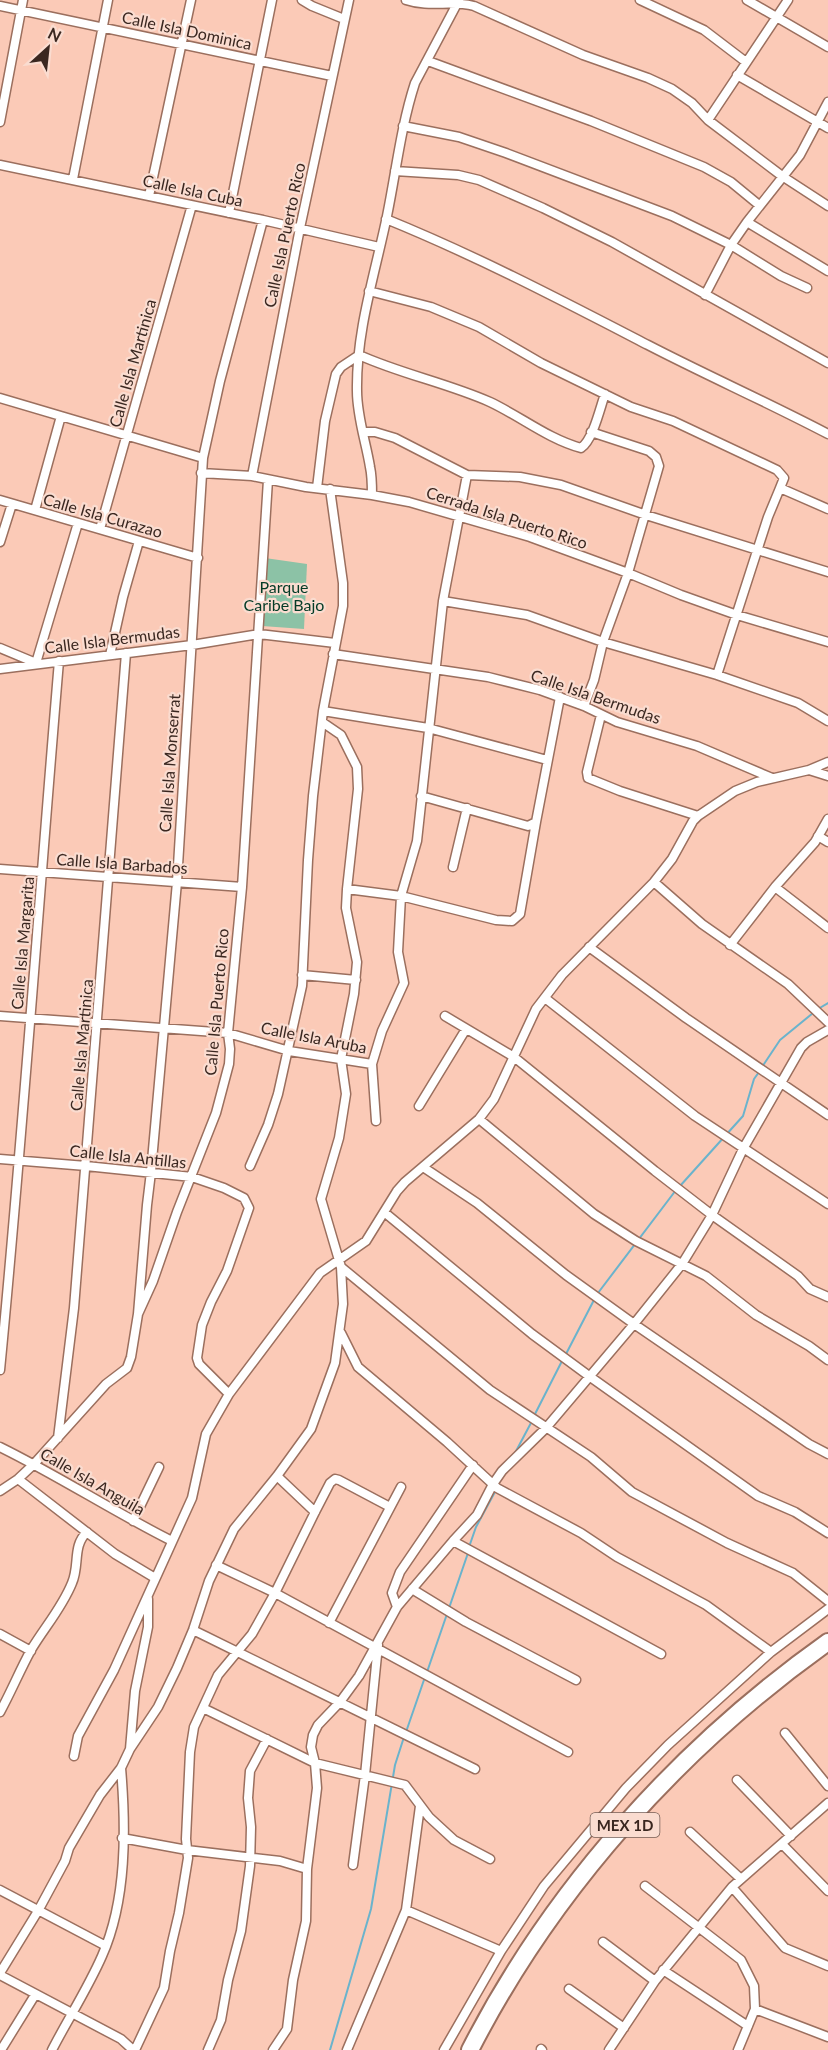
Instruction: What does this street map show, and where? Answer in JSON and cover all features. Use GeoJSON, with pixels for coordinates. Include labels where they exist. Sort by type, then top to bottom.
{"type":"FeatureCollection","features":[{"type":"Feature","properties":{"kind":"highway","name":"MEX 1D"},"geometry":{"type":"LineString","coordinates":[[470,2050],[522,1960],[558,1908],[605,1848],[652,1795],[703,1744],[774,1683],[828,1642]]}},
{"type":"Feature","properties":{"kind":"street"},"geometry":{"type":"LineString","coordinates":[[0,122],[24,0]]}},
{"type":"Feature","properties":{"kind":"street"},"geometry":{"type":"LineString","coordinates":[[73,179],[108,0]]}},
{"type":"Feature","properties":{"kind":"street"},"geometry":{"type":"LineString","coordinates":[[149,196],[191,0]]}},
{"type":"Feature","properties":{"kind":"street"},"geometry":{"type":"LineString","coordinates":[[229,213],[272,0]]}},
{"type":"Feature","properties":{"kind":"street"},"geometry":{"type":"LineString","coordinates":[[302,0],[344,19]]}},
{"type":"Feature","properties":{"kind":"street","name":"Calle Isla Puerto Rico"},"geometry":{"type":"LineString","coordinates":[[252,476],[300,228],[349,0]]}},
{"type":"Feature","properties":{"kind":"street"},"geometry":{"type":"LineString","coordinates":[[406,0],[428,5],[458,1],[474,6],[583,55],[672,89],[692,103],[708,120],[782,176],[828,206]]}},
{"type":"Feature","properties":{"kind":"street"},"geometry":{"type":"LineString","coordinates":[[640,0],[704,30],[746,62]]}},
{"type":"Feature","properties":{"kind":"street"},"geometry":{"type":"LineString","coordinates":[[747,0],[828,47]]}},
{"type":"Feature","properties":{"kind":"street"},"geometry":{"type":"LineString","coordinates":[[708,120],[788,0]]}},
{"type":"Feature","properties":{"kind":"street"},"geometry":{"type":"LineString","coordinates":[[372,495],[370,468],[358,409],[359,355],[369,291],[386,219],[403,126],[415,83],[458,1]]}},
{"type":"Feature","properties":{"kind":"street","name":"Calle Isla Dominica"},"geometry":{"type":"LineString","coordinates":[[0,6],[332,76]]}},
{"type":"Feature","properties":{"kind":"street"},"geometry":{"type":"LineString","coordinates":[[428,61],[591,121],[704,167],[731,182],[759,205]]}},
{"type":"Feature","properties":{"kind":"street"},"geometry":{"type":"LineString","coordinates":[[738,75],[828,128]]}},
{"type":"Feature","properties":{"kind":"street"},"geometry":{"type":"LineString","coordinates":[[705,295],[731,245],[759,205],[800,155],[828,102]]}},
{"type":"Feature","properties":{"kind":"street"},"geometry":{"type":"LineString","coordinates":[[403,126],[459,138],[506,153],[672,216],[731,245],[775,273],[807,288]]}},
{"type":"Feature","properties":{"kind":"street","name":"Calle Isla Cuba"},"geometry":{"type":"LineString","coordinates":[[0,165],[300,228],[379,247]]}},
{"type":"Feature","properties":{"kind":"street"},"geometry":{"type":"LineString","coordinates":[[395,171],[447,174],[479,180],[543,208],[612,242],[828,363]]}},
{"type":"Feature","properties":{"kind":"street","name":"Calle Isla Martinica"},"geometry":{"type":"LineString","coordinates":[[100,529],[192,205]]}},
{"type":"Feature","properties":{"kind":"street"},"geometry":{"type":"LineString","coordinates":[[386,219],[521,279],[828,434]]}},
{"type":"Feature","properties":{"kind":"street","name":"Calle Isla Monserrat"},"geometry":{"type":"LineString","coordinates":[[138,1314],[177,882],[198,558],[201,473],[220,381],[263,220]]}},
{"type":"Feature","properties":{"kind":"street"},"geometry":{"type":"LineString","coordinates":[[747,222],[828,272]]}},
{"type":"Feature","properties":{"kind":"street"},"geometry":{"type":"LineString","coordinates":[[369,291],[431,307],[479,327],[541,363],[631,407],[673,421],[777,470],[784,478],[768,517],[717,675]]}},
{"type":"Feature","properties":{"kind":"street"},"geometry":{"type":"LineString","coordinates":[[359,355],[380,365],[421,377],[491,403],[516,418],[581,448],[591,432],[605,394]]}},
{"type":"Feature","properties":{"kind":"street"},"geometry":{"type":"LineString","coordinates":[[317,488],[325,421],[336,374],[341,367],[359,355]]}},
{"type":"Feature","properties":{"kind":"street"},"geometry":{"type":"LineString","coordinates":[[0,398],[203,458]]}},
{"type":"Feature","properties":{"kind":"street"},"geometry":{"type":"LineString","coordinates":[[35,510],[61,416]]}},
{"type":"Feature","properties":{"kind":"street"},"geometry":{"type":"LineString","coordinates":[[363,432],[375,432],[394,438],[467,475],[520,477],[561,485],[646,515],[828,572]]}},
{"type":"Feature","properties":{"kind":"street"},"geometry":{"type":"LineString","coordinates":[[584,706],[594,680],[603,642],[628,573],[659,466],[656,457],[650,451],[591,432]]}},
{"type":"Feature","properties":{"kind":"street","name":"Cerrada Isla Puerto Rico"},"geometry":{"type":"LineString","coordinates":[[201,473],[252,476],[409,502],[530,537],[737,615],[828,642]]}},
{"type":"Feature","properties":{"kind":"street"},"geometry":{"type":"LineString","coordinates":[[376,1121],[372,1064],[382,1031],[404,983],[398,952],[401,896],[417,841],[443,601],[467,475]]}},
{"type":"Feature","properties":{"kind":"street","name":"Calle Isla Puerto Rico"},"geometry":{"type":"LineString","coordinates":[[0,1491],[34,1464],[106,1384],[127,1368],[138,1314],[153,1281],[216,1113],[229,1064],[228,1033],[242,887],[268,480]]}},
{"type":"Feature","properties":{"kind":"street"},"geometry":{"type":"LineString","coordinates":[[780,488],[828,509]]}},
{"type":"Feature","properties":{"kind":"street"},"geometry":{"type":"LineString","coordinates":[[250,1166],[268,1125],[289,1051],[302,986],[308,860],[323,711],[343,606],[343,583],[330,489]]}},
{"type":"Feature","properties":{"kind":"street","name":"Calle Isla Curazao"},"geometry":{"type":"LineString","coordinates":[[0,500],[198,558]]}},
{"type":"Feature","properties":{"kind":"street"},"geometry":{"type":"LineString","coordinates":[[0,542],[12,504]]}},
{"type":"Feature","properties":{"kind":"street"},"geometry":{"type":"LineString","coordinates":[[0,648],[36,663],[78,523]]}},
{"type":"Feature","properties":{"kind":"street"},"geometry":{"type":"LineString","coordinates":[[110,655],[139,541]]}},
{"type":"Feature","properties":{"kind":"street"},"geometry":{"type":"LineString","coordinates":[[443,601],[527,615],[603,642],[717,675],[798,703],[828,721]]}},
{"type":"Feature","properties":{"kind":"street","name":"Calle Isla Bermudas"},"geometry":{"type":"LineString","coordinates":[[0,669],[192,645],[259,634],[335,643]]}},
{"type":"Feature","properties":{"kind":"street","name":"Calle Isla Martinica"},"geometry":{"type":"LineString","coordinates":[[58,1439],[74,1308],[126,653]]}},
{"type":"Feature","properties":{"kind":"street","name":"Calle Isla Bermudas"},"geometry":{"type":"LineString","coordinates":[[333,654],[488,677],[560,697],[617,722],[697,746],[772,778]]}},
{"type":"Feature","properties":{"kind":"street","name":"Calle Isla Margarita"},"geometry":{"type":"LineString","coordinates":[[0,1370],[59,661]]}},
{"type":"Feature","properties":{"kind":"street"},"geometry":{"type":"LineString","coordinates":[[347,889],[401,896],[496,920],[512,921],[520,914],[560,697]]}},
{"type":"Feature","properties":{"kind":"street"},"geometry":{"type":"LineString","coordinates":[[323,711],[428,728],[547,760]]}},
{"type":"Feature","properties":{"kind":"street"},"geometry":{"type":"LineString","coordinates":[[601,715],[587,772],[588,777],[620,791],[698,816]]}},
{"type":"Feature","properties":{"kind":"street"},"geometry":{"type":"LineString","coordinates":[[322,722],[341,735],[357,767],[358,789],[346,908],[355,950],[356,980],[341,1059],[346,1094],[339,1138],[321,1200],[340,1264],[343,1304],[335,1363],[311,1429],[234,1529],[216,1564],[193,1630],[158,1707],[74,1839],[38,1911],[0,1974],[35,1995],[121,2039],[134,2050],[164,1988],[179,1913],[188,1858],[190,1752],[194,1727],[219,1675],[252,1634],[275,1593],[330,1483],[335,1479],[339,1480],[390,1508]]}},
{"type":"Feature","properties":{"kind":"street"},"geometry":{"type":"LineString","coordinates":[[74,1756],[78,1736],[114,1670],[192,1498],[206,1434],[229,1394],[320,1273],[340,1264],[366,1241],[397,1191],[479,1119],[494,1099],[536,1009],[562,975],[654,882],[672,859],[693,821],[735,791],[757,782],[809,770],[828,762]]}},
{"type":"Feature","properties":{"kind":"street"},"geometry":{"type":"LineString","coordinates":[[809,770],[828,776]]}},
{"type":"Feature","properties":{"kind":"street"},"geometry":{"type":"LineString","coordinates":[[421,796],[528,826],[536,822]]}},
{"type":"Feature","properties":{"kind":"street"},"geometry":{"type":"LineString","coordinates":[[453,867],[467,808]]}},
{"type":"Feature","properties":{"kind":"street"},"geometry":{"type":"LineString","coordinates":[[730,945],[818,836],[828,819]]}},
{"type":"Feature","properties":{"kind":"street"},"geometry":{"type":"LineString","coordinates":[[818,836],[828,842]]}},
{"type":"Feature","properties":{"kind":"street","name":"Calle Isla Barbados"},"geometry":{"type":"LineString","coordinates":[[0,869],[242,887]]}},
{"type":"Feature","properties":{"kind":"street"},"geometry":{"type":"LineString","coordinates":[[654,882],[686,912],[788,984],[828,1022]]}},
{"type":"Feature","properties":{"kind":"street"},"geometry":{"type":"LineString","coordinates":[[775,887],[828,928]]}},
{"type":"Feature","properties":{"kind":"street"},"geometry":{"type":"LineString","coordinates":[[589,947],[686,1018],[828,1115]]}},
{"type":"Feature","properties":{"kind":"street"},"geometry":{"type":"LineString","coordinates":[[302,975],[356,980]]}},
{"type":"Feature","properties":{"kind":"street"},"geometry":{"type":"LineString","coordinates":[[545,998],[695,1116],[828,1204]]}},
{"type":"Feature","properties":{"kind":"street","name":"Calle Isla Aruba"},"geometry":{"type":"LineString","coordinates":[[0,1016],[228,1033],[289,1051],[372,1064]]}},
{"type":"Feature","properties":{"kind":"street"},"geometry":{"type":"LineString","coordinates":[[445,1016],[514,1056],[712,1215],[798,1276],[810,1289],[828,1297]]}},
{"type":"Feature","properties":{"kind":"street"},"geometry":{"type":"LineString","coordinates":[[419,1106],[466,1029]]}},
{"type":"Feature","properties":{"kind":"street"},"geometry":{"type":"LineString","coordinates":[[273,2050],[287,2029],[293,1980],[306,1921],[308,1869],[317,1788],[311,1748],[313,1735],[318,1725],[340,1702],[359,1676],[397,1607],[477,1515],[502,1471],[546,1428],[682,1264],[712,1215],[743,1149],[801,1048],[828,1030]]}},
{"type":"Feature","properties":{"kind":"street"},"geometry":{"type":"LineString","coordinates":[[479,1119],[594,1214],[636,1241],[706,1276],[756,1315],[809,1346],[828,1360]]}},
{"type":"Feature","properties":{"kind":"street","name":"Calle Isla Antillas"},"geometry":{"type":"LineString","coordinates":[[0,1160],[192,1177],[224,1188],[248,1202],[249,1208],[238,1242],[202,1325],[197,1358],[199,1364],[229,1394]]}},
{"type":"Feature","properties":{"kind":"street"},"geometry":{"type":"LineString","coordinates":[[423,1167],[477,1203],[566,1275],[634,1324],[809,1444],[828,1454]]}},
{"type":"Feature","properties":{"kind":"street"},"geometry":{"type":"LineString","coordinates":[[384,1212],[532,1334],[589,1376],[758,1496],[795,1512],[828,1533]]}},
{"type":"Feature","properties":{"kind":"street"},"geometry":{"type":"LineString","coordinates":[[340,1264],[490,1390],[591,1457],[632,1492],[727,1543],[793,1573],[828,1601]]}},
{"type":"Feature","properties":{"kind":"street"},"geometry":{"type":"LineString","coordinates":[[340,1333],[358,1366],[497,1488],[706,1605],[771,1652]]}},
{"type":"Feature","properties":{"kind":"street","name":"Calle Isla Anguila"},"geometry":{"type":"LineString","coordinates":[[0,1447],[172,1541]]}},
{"type":"Feature","properties":{"kind":"street"},"geometry":{"type":"LineString","coordinates":[[397,1607],[392,1593],[394,1583],[473,1465]]}},
{"type":"Feature","properties":{"kind":"street"},"geometry":{"type":"LineString","coordinates":[[133,1521],[159,1467]]}},
{"type":"Feature","properties":{"kind":"street"},"geometry":{"type":"LineString","coordinates":[[277,1476],[315,1512]]}},
{"type":"Feature","properties":{"kind":"street"},"geometry":{"type":"LineString","coordinates":[[18,1479],[115,1554],[155,1578]]}},
{"type":"Feature","properties":{"kind":"street"},"geometry":{"type":"LineString","coordinates":[[329,1623],[401,1487]]}},
{"type":"Feature","properties":{"kind":"street"},"geometry":{"type":"LineString","coordinates":[[0,1712],[31,1651],[63,1602],[73,1582],[78,1558],[77,1545],[87,1532]]}},
{"type":"Feature","properties":{"kind":"street"},"geometry":{"type":"LineString","coordinates":[[453,1540],[661,1654]]}},
{"type":"Feature","properties":{"kind":"street"},"geometry":{"type":"LineString","coordinates":[[216,1564],[377,1646],[568,1752]]}},
{"type":"Feature","properties":{"kind":"street"},"geometry":{"type":"LineString","coordinates":[[412,1589],[466,1622],[576,1680]]}},
{"type":"Feature","properties":{"kind":"street"},"geometry":{"type":"LineString","coordinates":[[130,1749],[135,1691],[148,1627],[148,1596]]}},
{"type":"Feature","properties":{"kind":"street"},"geometry":{"type":"LineString","coordinates":[[444,2050],[501,1951],[544,1886],[626,1788],[668,1745],[771,1652],[828,1609]]}},
{"type":"Feature","properties":{"kind":"street"},"geometry":{"type":"LineString","coordinates":[[193,1630],[475,1769]]}},
{"type":"Feature","properties":{"kind":"street"},"geometry":{"type":"LineString","coordinates":[[0,1634],[31,1651]]}},
{"type":"Feature","properties":{"kind":"street"},"geometry":{"type":"LineString","coordinates":[[353,1865],[365,1775],[377,1646]]}},
{"type":"Feature","properties":{"kind":"street"},"geometry":{"type":"LineString","coordinates":[[203,1708],[315,1763],[405,1785],[420,1806],[453,1840],[490,1858]]}},
{"type":"Feature","properties":{"kind":"street"},"geometry":{"type":"LineString","coordinates":[[785,1733],[828,1786]]}},
{"type":"Feature","properties":{"kind":"street"},"geometry":{"type":"LineString","coordinates":[[208,2050],[221,2020],[228,1980],[239,1942],[250,1858],[251,1827],[248,1798],[250,1771],[267,1738]]}},
{"type":"Feature","properties":{"kind":"street"},"geometry":{"type":"LineString","coordinates":[[52,2050],[106,1947],[111,1931],[122,1880],[121,1768]]}},
{"type":"Feature","properties":{"kind":"street"},"geometry":{"type":"LineString","coordinates":[[737,1780],[791,1836]]}},
{"type":"Feature","properties":{"kind":"street"},"geometry":{"type":"LineString","coordinates":[[609,2050],[655,1980],[732,1887],[828,1803]]}},
{"type":"Feature","properties":{"kind":"street"},"geometry":{"type":"LineString","coordinates":[[347,2050],[406,1910],[420,1806]]}},
{"type":"Feature","properties":{"kind":"street"},"geometry":{"type":"LineString","coordinates":[[690,1832],[741,1879]]}},
{"type":"Feature","properties":{"kind":"street"},"geometry":{"type":"LineString","coordinates":[[123,1838],[187,1850],[280,1861],[308,1869]]}},
{"type":"Feature","properties":{"kind":"street"},"geometry":{"type":"LineString","coordinates":[[782,1844],[828,1891]]}},
{"type":"Feature","properties":{"kind":"street"},"geometry":{"type":"LineString","coordinates":[[645,1886],[741,1960],[754,1986],[755,2009],[738,2050]]}},
{"type":"Feature","properties":{"kind":"street"},"geometry":{"type":"LineString","coordinates":[[732,1887],[785,1948],[828,1966]]}},
{"type":"Feature","properties":{"kind":"street"},"geometry":{"type":"LineString","coordinates":[[0,1890],[106,1947]]}},
{"type":"Feature","properties":{"kind":"street"},"geometry":{"type":"LineString","coordinates":[[406,1910],[501,1951]]}},
{"type":"Feature","properties":{"kind":"street"},"geometry":{"type":"LineString","coordinates":[[603,1942],[655,1980]]}},
{"type":"Feature","properties":{"kind":"street"},"geometry":{"type":"LineString","coordinates":[[663,1970],[748,2026]]}},
{"type":"Feature","properties":{"kind":"street"},"geometry":{"type":"LineString","coordinates":[[569,1989],[624,2028]]}},
{"type":"Feature","properties":{"kind":"street"},"geometry":{"type":"LineString","coordinates":[[1,2050],[35,1995]]}},
{"type":"Feature","properties":{"kind":"street"},"geometry":{"type":"LineString","coordinates":[[755,2009],[828,2037]]}},
{"type":"Feature","properties":{"kind":"green space","name":"Parque Caribe Bajo"},"geometry":{"type":"Polygon","coordinates":[[[265,558],[307,564],[304,629],[262,626],[265,558]]]}},
{"type":"Feature","properties":{"kind":"waterway"},"geometry":{"type":"LineString","coordinates":[[818,1009],[828,1003]]}},
{"type":"Feature","properties":{"kind":"waterway"},"geometry":{"type":"LineString","coordinates":[[762,1067],[780,1040],[813,1013]]}},
{"type":"Feature","properties":{"kind":"waterway"},"geometry":{"type":"LineString","coordinates":[[680,1186],[743,1116],[754,1079],[759,1072]]}},
{"type":"Feature","properties":{"kind":"waterway"},"geometry":{"type":"LineString","coordinates":[[598,1293],[676,1190]]}},
{"type":"Feature","properties":{"kind":"waterway"},"geometry":{"type":"LineString","coordinates":[[566,1354],[595,1298]]}},
{"type":"Feature","properties":{"kind":"waterway"},"geometry":{"type":"LineString","coordinates":[[534,1416],[563,1359]]}},
{"type":"Feature","properties":{"kind":"waterway"},"geometry":{"type":"LineString","coordinates":[[515,1453],[532,1421]]}},
{"type":"Feature","properties":{"kind":"waterway"},"geometry":{"type":"LineString","coordinates":[[469,1547],[476,1527],[496,1490]]}},
{"type":"Feature","properties":{"kind":"waterway"},"geometry":{"type":"LineString","coordinates":[[427,1672],[468,1553]]}},
{"type":"Feature","properties":{"kind":"waterway"},"geometry":{"type":"LineString","coordinates":[[406,1732],[425,1677]]}},
{"type":"Feature","properties":{"kind":"waterway"},"geometry":{"type":"LineString","coordinates":[[330,2050],[371,1909],[395,1765],[404,1737]]}}]}
